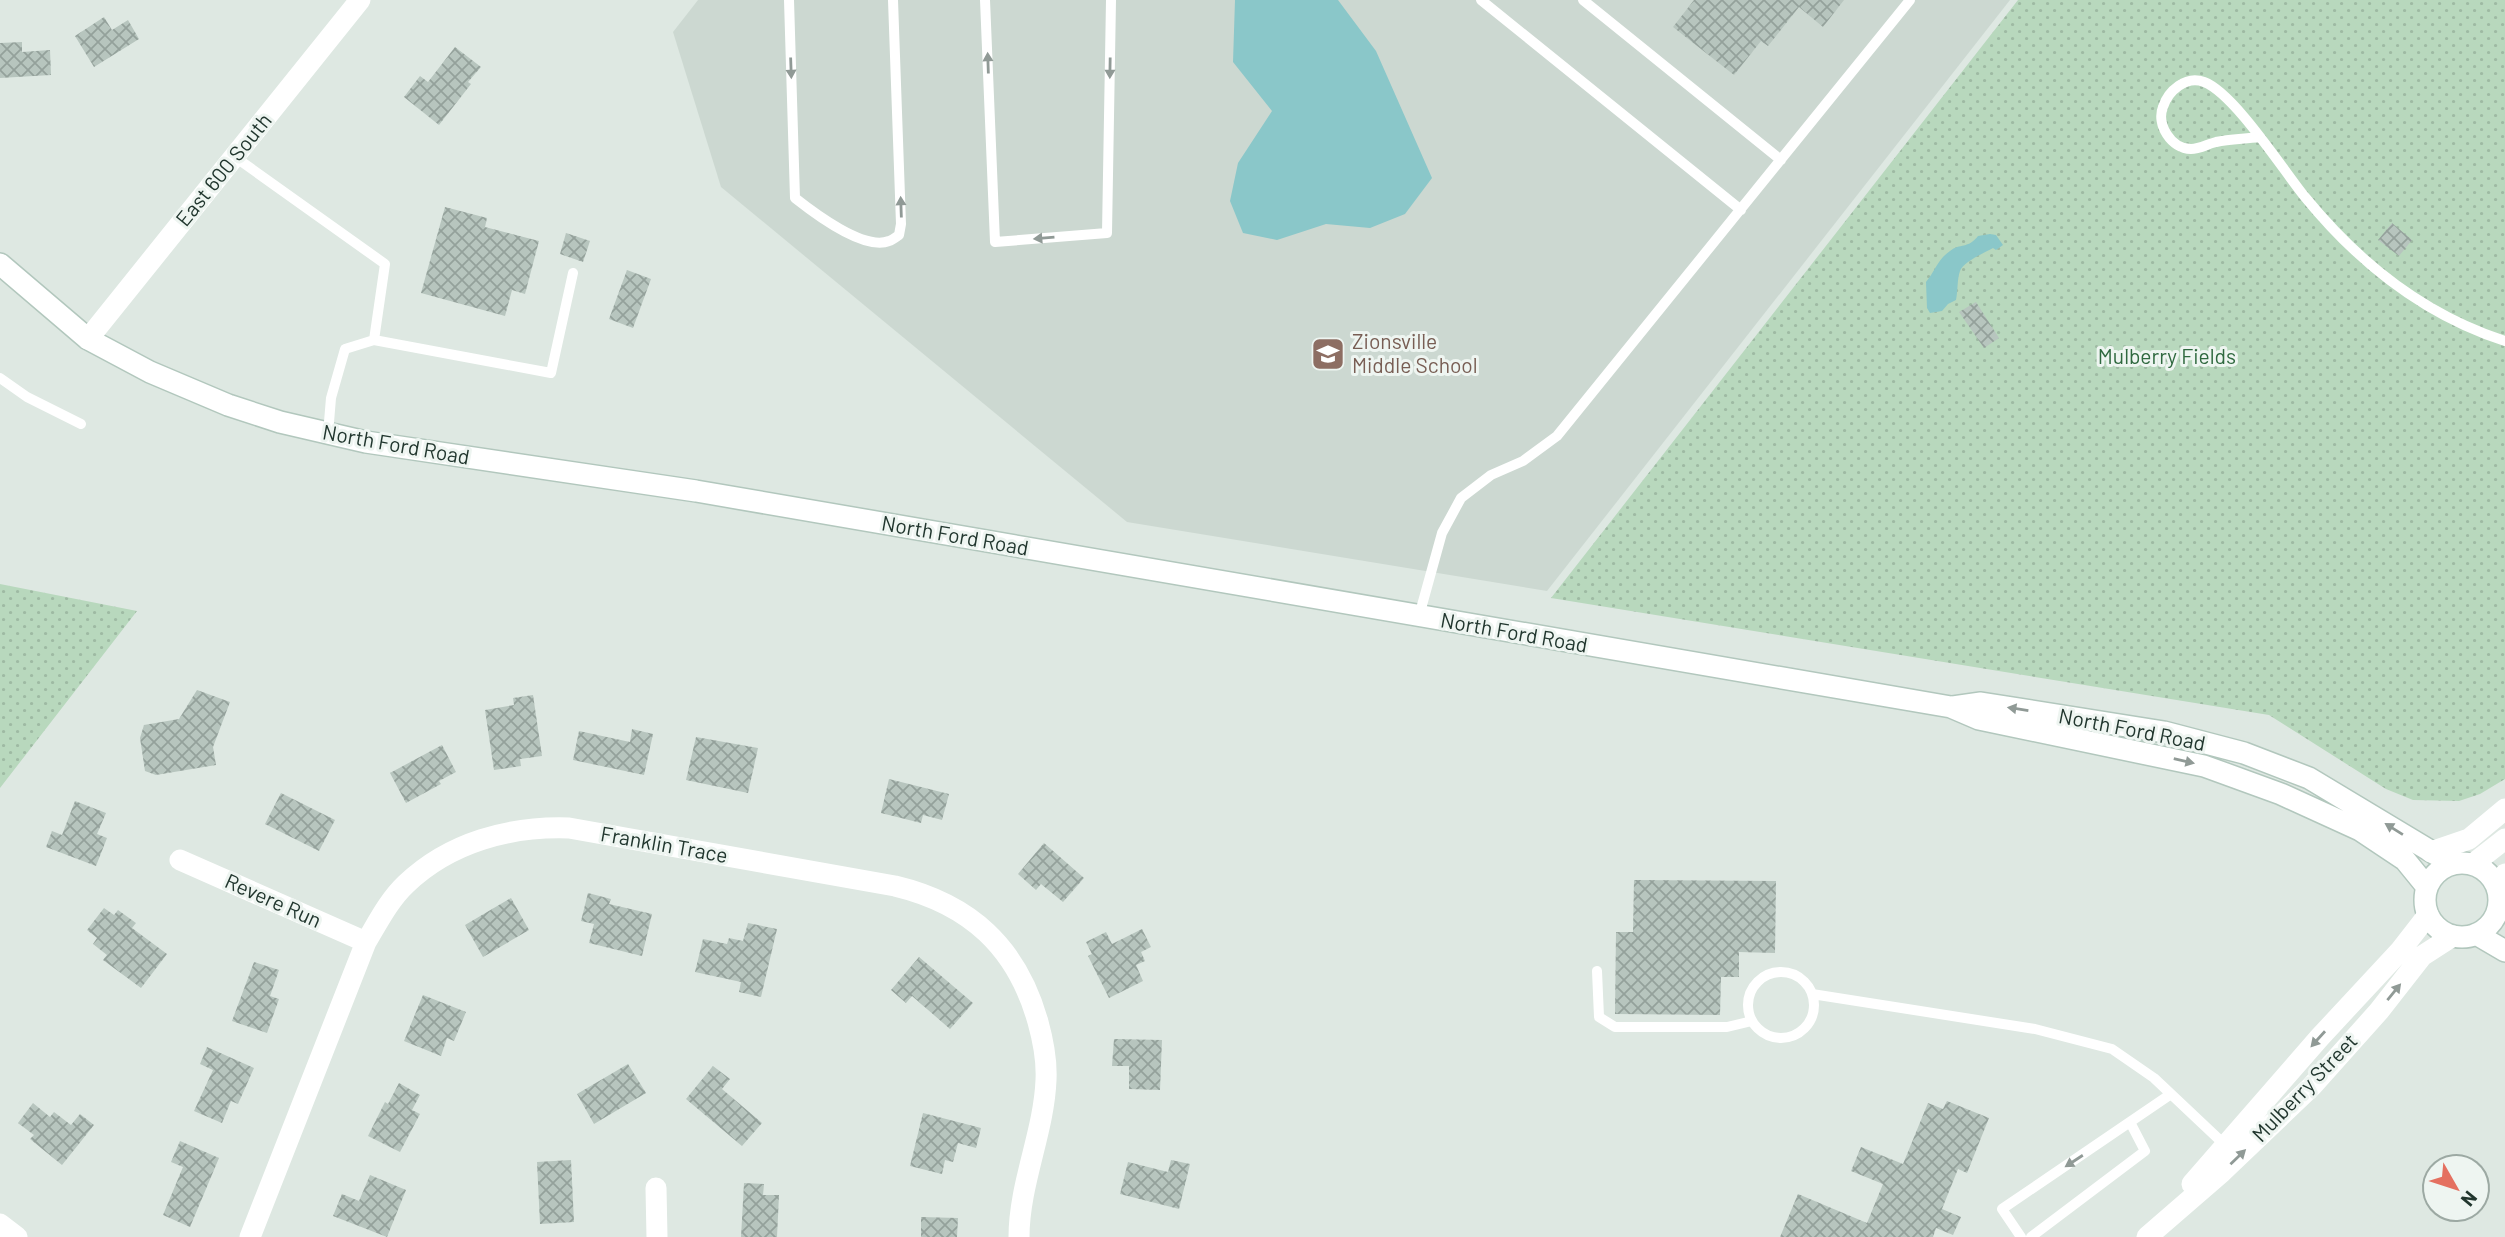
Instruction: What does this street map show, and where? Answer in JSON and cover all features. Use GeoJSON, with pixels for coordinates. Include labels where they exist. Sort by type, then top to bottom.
{"type":"FeatureCollection","features":[{"type":"Feature","properties":{"kind":"main road","name":"East 600 South"},"geometry":{"type":"LineString","coordinates":[[88,339],[360,0]]}},
{"type":"Feature","properties":{"kind":"main road","name":"North Ford Road"},"geometry":{"type":"LineString","coordinates":[[0,264],[88,339],[150,372],[228,405],[279,422],[366,442],[696,491],[1951,707],[1979,719],[2204,766],[2281,794],[2360,831],[2405,860],[2427,887]]}},
{"type":"Feature","properties":{"kind":"main road","name":"North Ford Road"},"geometry":{"type":"LineString","coordinates":[[1951,707],[1981,704],[2164,732],[2244,753],[2309,778],[2431,852],[2463,864]]}},
{"type":"Feature","properties":{"kind":"main road"},"geometry":{"type":"LineString","coordinates":[[2431,852],[2469,839],[2505,809]]}},
{"type":"Feature","properties":{"kind":"main road","name":"Franklin Trace"},"geometry":{"type":"LineString","coordinates":[[250,1237],[366,942],[404,886],[439,859],[485,837],[542,827],[569,828],[895,886],[926,893],[977,925],[1012,961],[1024,982],[1045,1052],[1046,1080],[1022,1199],[1018,1237]]}},
{"type":"Feature","properties":{"kind":"main road"},"geometry":{"type":"LineString","coordinates":[[2463,864],[2501,880],[2502,915],[2476,934],[2465,937],[2443,931],[2428,915],[2425,896],[2427,887],[2442,869],[2463,864],[2505,839]]}},
{"type":"Feature","properties":{"kind":"main road","name":"Revere Run"},"geometry":{"type":"LineString","coordinates":[[180,860],[366,942]]}},
{"type":"Feature","properties":{"kind":"main road","name":"Mulberry Street"},"geometry":{"type":"LineString","coordinates":[[2149,1236],[2320,1037],[2400,951],[2428,915]]}},
{"type":"Feature","properties":{"kind":"main road"},"geometry":{"type":"LineString","coordinates":[[2476,934],[2505,951]]}},
{"type":"Feature","properties":{"kind":"main road","name":"Mulberry Street"},"geometry":{"type":"LineString","coordinates":[[2149,1236],[2222,1172],[2312,1086],[2379,1011],[2423,956],[2454,936]]}},
{"type":"Feature","properties":{"kind":"main road"},"geometry":{"type":"LineString","coordinates":[[656,1188],[657,1237]]}},
{"type":"Feature","properties":{"kind":"main road"},"geometry":{"type":"LineString","coordinates":[[0,1224],[17,1237]]}},
{"type":"Feature","properties":{"kind":"lane"},"geometry":{"type":"LineString","coordinates":[[789,0],[795,198],[828,223],[874,242],[888,242],[899,235],[901,224],[894,0]]}},
{"type":"Feature","properties":{"kind":"lane"},"geometry":{"type":"LineString","coordinates":[[985,0],[995,242],[1107,233],[1111,0]]}},
{"type":"Feature","properties":{"kind":"lane"},"geometry":{"type":"LineString","coordinates":[[1481,0],[1741,210]]}},
{"type":"Feature","properties":{"kind":"lane"},"geometry":{"type":"LineString","coordinates":[[1583,0],[1782,160]]}},
{"type":"Feature","properties":{"kind":"lane"},"geometry":{"type":"LineString","coordinates":[[1419,617],[1442,533],[1461,498],[1491,475],[1523,461],[1556,436],[1910,0]]}},
{"type":"Feature","properties":{"kind":"lane"},"geometry":{"type":"LineString","coordinates":[[2259,137],[2219,142],[2194,149],[2185,148],[2165,132],[2161,110],[2172,91],[2179,85],[2202,81],[2227,99],[2248,121],[2321,216],[2372,268],[2458,322],[2505,341]]}},
{"type":"Feature","properties":{"kind":"lane"},"geometry":{"type":"LineString","coordinates":[[235,157],[385,264],[374,340]]}},
{"type":"Feature","properties":{"kind":"lane"},"geometry":{"type":"LineString","coordinates":[[328,434],[331,398],[345,349],[374,340],[551,373],[573,273]]}},
{"type":"Feature","properties":{"kind":"lane"},"geometry":{"type":"LineString","coordinates":[[0,377],[27,397],[81,424]]}},
{"type":"Feature","properties":{"kind":"lane"},"geometry":{"type":"LineString","coordinates":[[1597,971],[1599,1017],[1615,1027],[1727,1027],[1752,1021]]}},
{"type":"Feature","properties":{"kind":"lane"},"geometry":{"type":"LineString","coordinates":[[1788,973],[1806,984],[1812,994],[1812,1015],[1807,1025],[1790,1037],[1768,1035],[1759,1030],[1752,1021],[1748,1011],[1752,989],[1767,975],[1788,973]]}},
{"type":"Feature","properties":{"kind":"lane"},"geometry":{"type":"LineString","coordinates":[[1812,994],[2035,1029],[2112,1049],[2154,1078],[2225,1145]]}},
{"type":"Feature","properties":{"kind":"lane"},"geometry":{"type":"LineString","coordinates":[[2021,1237],[2002,1209],[2131,1124],[2171,1094]]}},
{"type":"Feature","properties":{"kind":"lane"},"geometry":{"type":"LineString","coordinates":[[2031,1237],[2145,1151],[2131,1124]]}},
{"type":"Feature","properties":{"kind":"shaded area","name":"Zionsville Middle School"},"geometry":{"type":"Polygon","coordinates":[[[698,0],[2010,0],[1547,591],[1127,522],[721,187],[673,32],[698,0]]]}},
{"type":"Feature","properties":{"kind":"green space","name":"Mulberry Fields"},"geometry":{"type":"Polygon","coordinates":[[[2018,0],[2505,0],[2505,779],[2480,794],[2459,801],[2413,800],[2386,789],[2269,715],[1551,598],[2018,0]]]}},
{"type":"Feature","properties":{"kind":"green space"},"geometry":{"type":"Polygon","coordinates":[[[0,584],[137,611],[0,788],[0,584]]]}},
{"type":"Feature","properties":{"kind":"water"},"geometry":{"type":"Polygon","coordinates":[[[1235,0],[1338,0],[1376,51],[1432,178],[1405,214],[1370,228],[1326,224],[1277,240],[1243,233],[1230,201],[1238,163],[1272,111],[1233,62],[1235,0]]]}},
{"type":"Feature","properties":{"kind":"water"},"geometry":{"type":"Polygon","coordinates":[[[1996,235],[2003,245],[1965,264],[1959,274],[1956,300],[1942,311],[1930,313],[1927,308],[1926,282],[1940,261],[1946,254],[1971,243],[1978,236],[1996,235]]]}},
{"type":"Feature","properties":{"kind":"building"},"geometry":{"type":"Polygon","coordinates":[[[1694,0],[1844,0],[1823,27],[1799,7],[1768,46],[1761,41],[1734,75],[1673,27],[1694,0]]]}},
{"type":"Feature","properties":{"kind":"building"},"geometry":{"type":"Polygon","coordinates":[[[104,17],[112,30],[128,20],[139,39],[94,67],[75,36],[104,17]]]}},
{"type":"Feature","properties":{"kind":"building"},"geometry":{"type":"Polygon","coordinates":[[[22,42],[22,52],[50,50],[51,75],[0,78],[0,43],[22,42]]]}},
{"type":"Feature","properties":{"kind":"building"},"geometry":{"type":"Polygon","coordinates":[[[455,47],[481,67],[439,125],[404,97],[420,76],[428,82],[455,47]]]}},
{"type":"Feature","properties":{"kind":"building"},"geometry":{"type":"Polygon","coordinates":[[[445,207],[487,218],[485,227],[539,241],[525,294],[512,290],[505,316],[421,293],[445,207]]]}},
{"type":"Feature","properties":{"kind":"building"},"geometry":{"type":"Polygon","coordinates":[[[2392,223],[2412,240],[2399,256],[2378,240],[2392,223]]]}},
{"type":"Feature","properties":{"kind":"building"},"geometry":{"type":"Polygon","coordinates":[[[566,233],[590,241],[583,262],[560,254],[566,233]]]}},
{"type":"Feature","properties":{"kind":"building"},"geometry":{"type":"Polygon","coordinates":[[[627,270],[651,279],[633,328],[609,319],[627,270]]]}},
{"type":"Feature","properties":{"kind":"building"},"geometry":{"type":"Polygon","coordinates":[[[1976,302],[1999,338],[1984,348],[1959,312],[1976,302]]]}},
{"type":"Feature","properties":{"kind":"building"},"geometry":{"type":"Polygon","coordinates":[[[197,690],[230,702],[213,747],[216,765],[156,775],[145,771],[140,738],[144,725],[179,719],[197,690]]]}},
{"type":"Feature","properties":{"kind":"building"},"geometry":{"type":"Polygon","coordinates":[[[533,695],[542,756],[520,759],[521,766],[494,770],[485,710],[514,705],[513,698],[533,695]]]}},
{"type":"Feature","properties":{"kind":"building"},"geometry":{"type":"Polygon","coordinates":[[[632,729],[653,734],[644,775],[573,760],[579,731],[630,742],[632,729]]]}},
{"type":"Feature","properties":{"kind":"building"},"geometry":{"type":"Polygon","coordinates":[[[696,737],[758,748],[748,793],[686,780],[696,737]]]}},
{"type":"Feature","properties":{"kind":"building"},"geometry":{"type":"Polygon","coordinates":[[[442,745],[456,772],[439,781],[441,784],[406,803],[390,773],[442,745]]]}},
{"type":"Feature","properties":{"kind":"building"},"geometry":{"type":"Polygon","coordinates":[[[889,779],[949,794],[942,820],[923,815],[921,823],[881,813],[889,779]]]}},
{"type":"Feature","properties":{"kind":"building"},"geometry":{"type":"Polygon","coordinates":[[[281,793],[335,820],[319,851],[265,824],[281,793]]]}},
{"type":"Feature","properties":{"kind":"building"},"geometry":{"type":"Polygon","coordinates":[[[75,801],[106,813],[97,834],[107,838],[96,866],[46,847],[52,831],[62,835],[75,801]]]}},
{"type":"Feature","properties":{"kind":"building"},"geometry":{"type":"Polygon","coordinates":[[[1044,843],[1084,878],[1063,902],[1041,884],[1036,890],[1018,874],[1044,843]]]}},
{"type":"Feature","properties":{"kind":"building"},"geometry":{"type":"Polygon","coordinates":[[[1634,880],[1776,881],[1775,953],[1739,952],[1739,977],[1721,977],[1720,1015],[1615,1014],[1616,932],[1633,932],[1634,880]]]}},
{"type":"Feature","properties":{"kind":"building"},"geometry":{"type":"Polygon","coordinates":[[[588,893],[611,899],[609,904],[652,914],[642,956],[589,943],[594,924],[581,921],[588,893]]]}},
{"type":"Feature","properties":{"kind":"building"},"geometry":{"type":"Polygon","coordinates":[[[511,898],[529,930],[483,957],[465,925],[511,898]]]}},
{"type":"Feature","properties":{"kind":"building"},"geometry":{"type":"Polygon","coordinates":[[[104,908],[114,915],[118,910],[136,923],[132,928],[167,954],[141,988],[103,960],[107,955],[93,944],[97,938],[87,930],[104,908]]]}},
{"type":"Feature","properties":{"kind":"building"},"geometry":{"type":"Polygon","coordinates":[[[748,923],[777,929],[761,997],[739,992],[741,982],[695,972],[703,939],[727,944],[729,938],[743,941],[748,923]]]}},
{"type":"Feature","properties":{"kind":"building"},"geometry":{"type":"Polygon","coordinates":[[[1142,929],[1151,947],[1141,952],[1145,961],[1136,965],[1143,981],[1109,998],[1088,956],[1092,954],[1086,942],[1106,932],[1112,944],[1142,929]]]}},
{"type":"Feature","properties":{"kind":"building"},"geometry":{"type":"Polygon","coordinates":[[[919,957],[973,1003],[950,1029],[912,996],[906,1003],[891,990],[919,957]]]}},
{"type":"Feature","properties":{"kind":"building"},"geometry":{"type":"Polygon","coordinates":[[[254,962],[279,970],[270,996],[279,999],[267,1033],[232,1021],[254,962]]]}},
{"type":"Feature","properties":{"kind":"building"},"geometry":{"type":"Polygon","coordinates":[[[423,995],[466,1012],[454,1041],[447,1038],[441,1056],[404,1041],[423,995]]]}},
{"type":"Feature","properties":{"kind":"building"},"geometry":{"type":"Polygon","coordinates":[[[1114,1039],[1162,1040],[1160,1090],[1129,1089],[1129,1066],[1112,1066],[1114,1039]]]}},
{"type":"Feature","properties":{"kind":"building"},"geometry":{"type":"Polygon","coordinates":[[[207,1047],[254,1068],[238,1104],[231,1101],[222,1123],[194,1111],[213,1070],[200,1064],[207,1047]]]}},
{"type":"Feature","properties":{"kind":"building"},"geometry":{"type":"Polygon","coordinates":[[[628,1064],[646,1093],[594,1124],[577,1094],[628,1064]]]}},
{"type":"Feature","properties":{"kind":"building"},"geometry":{"type":"Polygon","coordinates":[[[713,1066],[730,1079],[722,1089],[762,1123],[742,1146],[686,1099],[713,1066]]]}},
{"type":"Feature","properties":{"kind":"building"},"geometry":{"type":"Polygon","coordinates":[[[399,1083],[420,1095],[412,1110],[420,1114],[400,1152],[368,1136],[385,1102],[388,1104],[399,1083]]]}},
{"type":"Feature","properties":{"kind":"building"},"geometry":{"type":"Polygon","coordinates":[[[1947,1101],[1989,1118],[1967,1173],[1958,1169],[1942,1209],[1961,1217],[1953,1235],[1936,1228],[1933,1237],[1780,1237],[1798,1194],[1867,1223],[1883,1184],[1851,1171],[1861,1147],[1903,1164],[1928,1103],[1943,1109],[1947,1101]]]}},
{"type":"Feature","properties":{"kind":"building"},"geometry":{"type":"Polygon","coordinates":[[[33,1103],[50,1117],[54,1112],[71,1125],[80,1114],[94,1125],[62,1165],[30,1139],[34,1135],[18,1123],[33,1103]]]}},
{"type":"Feature","properties":{"kind":"building"},"geometry":{"type":"Polygon","coordinates":[[[923,1113],[981,1128],[976,1148],[958,1143],[953,1162],[945,1160],[942,1174],[910,1166],[923,1113]]]}},
{"type":"Feature","properties":{"kind":"building"},"geometry":{"type":"Polygon","coordinates":[[[180,1141],[219,1158],[190,1227],[163,1215],[183,1167],[171,1162],[180,1141]]]}},
{"type":"Feature","properties":{"kind":"building"},"geometry":{"type":"Polygon","coordinates":[[[571,1160],[574,1222],[540,1224],[537,1162],[571,1160]]]}},
{"type":"Feature","properties":{"kind":"building"},"geometry":{"type":"Polygon","coordinates":[[[1171,1160],[1190,1164],[1179,1209],[1120,1194],[1128,1162],[1168,1172],[1171,1160]]]}},
{"type":"Feature","properties":{"kind":"building"},"geometry":{"type":"Polygon","coordinates":[[[370,1175],[406,1190],[387,1237],[333,1216],[342,1194],[359,1201],[370,1175]]]}},
{"type":"Feature","properties":{"kind":"building"},"geometry":{"type":"Polygon","coordinates":[[[744,1183],[764,1184],[763,1195],[779,1195],[777,1237],[741,1237],[744,1183]]]}},
{"type":"Feature","properties":{"kind":"building"},"geometry":{"type":"Polygon","coordinates":[[[921,1217],[958,1218],[957,1237],[921,1237],[921,1217]]]}},
{"type":"Feature","properties":{"kind":"place","name":"Zionsville Middle School"},"geometry":{"type":"Point","coordinates":[1328,354]}}]}
